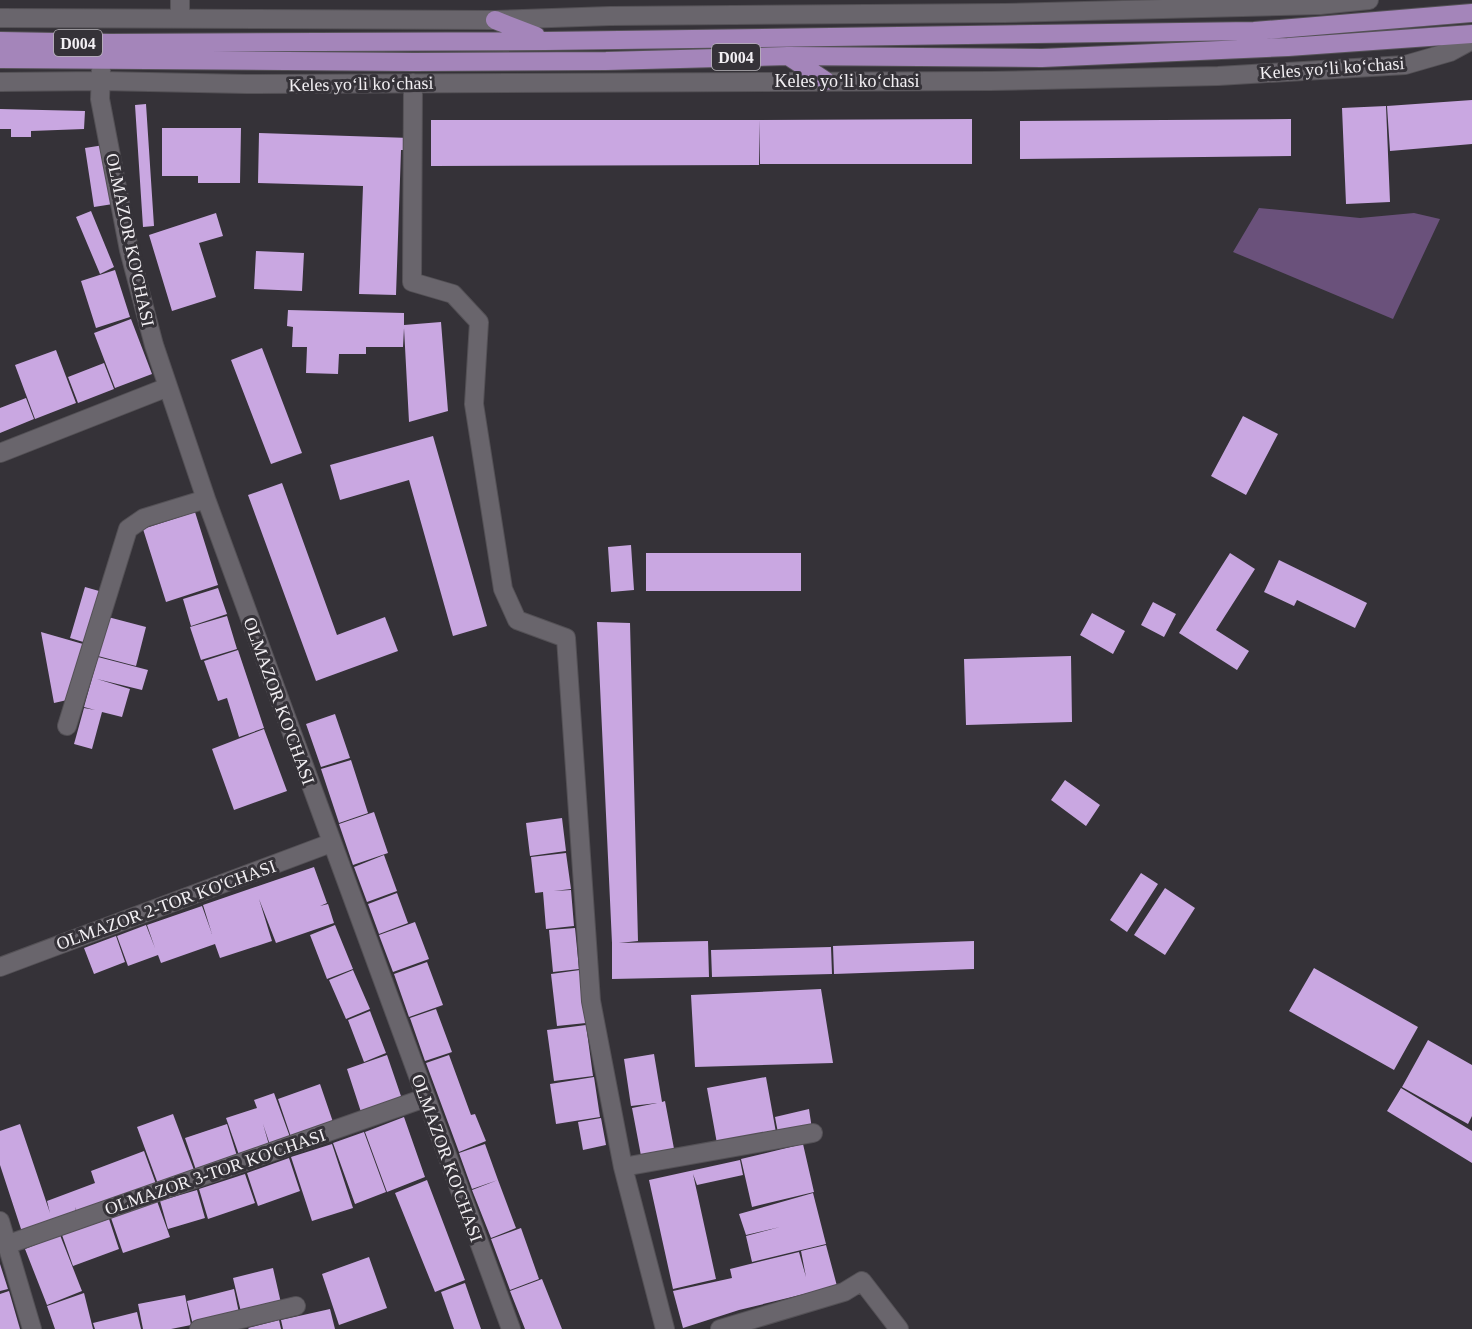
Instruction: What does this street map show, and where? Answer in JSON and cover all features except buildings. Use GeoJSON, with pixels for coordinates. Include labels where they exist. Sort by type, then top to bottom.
{"type":"FeatureCollection","features":[{"type":"Feature","properties":{"kind":"main road","name":"D004"},"geometry":{"type":"LineString","coordinates":[[0,41],[110,43],[546,40],[1254,30],[1472,13]]}},
{"type":"Feature","properties":{"kind":"main road"},"geometry":{"type":"LineString","coordinates":[[495,20],[546,40]]}},
{"type":"Feature","properties":{"kind":"main road","name":"Keles yoʻli koʻchasi"},"geometry":{"type":"LineString","coordinates":[[0,59],[425,62],[788,56],[1042,58],[1288,47],[1472,34]]}},
{"type":"Feature","properties":{"kind":"main road"},"geometry":{"type":"LineString","coordinates":[[788,56],[826,81]]}},
{"type":"Feature","properties":{"kind":"street"},"geometry":{"type":"LineString","coordinates":[[0,18],[180,9],[495,20],[610,8],[1004,6],[1369,0]]}},
{"type":"Feature","properties":{"kind":"street","name":"Keles yoʻli koʻchasi"},"geometry":{"type":"LineString","coordinates":[[0,82],[101,81],[246,84],[990,81],[1218,76],[1406,65],[1450,52],[1472,40]]}},
{"type":"Feature","properties":{"kind":"street","name":"OLMAZOR KO'CHASI"},"geometry":{"type":"LineString","coordinates":[[101,60],[100,99],[129,250],[154,345],[206,499],[424,1098],[511,1329]]}},
{"type":"Feature","properties":{"kind":"street"},"geometry":{"type":"LineString","coordinates":[[413,83],[411,282],[453,294],[479,322],[474,404],[503,589],[517,620],[566,638],[591,1001],[623,1167],[665,1329]]}},
{"type":"Feature","properties":{"kind":"street"},"geometry":{"type":"LineString","coordinates":[[0,453],[168,387]]}},
{"type":"Feature","properties":{"kind":"street"},"geometry":{"type":"LineString","coordinates":[[68,726],[128,529],[144,518],[206,499]]}},
{"type":"Feature","properties":{"kind":"street","name":"OLMAZOR 2-TOR KO'CHASI"},"geometry":{"type":"LineString","coordinates":[[0,967],[331,843]]}},
{"type":"Feature","properties":{"kind":"street","name":"OLMAZOR 3-TOR KO'CHASI"},"geometry":{"type":"LineString","coordinates":[[6,1245],[424,1098]]}},
{"type":"Feature","properties":{"kind":"street"},"geometry":{"type":"LineString","coordinates":[[623,1167],[813,1133]]}},
{"type":"Feature","properties":{"kind":"street"},"geometry":{"type":"LineString","coordinates":[[0,1221],[32,1329]]}},
{"type":"Feature","properties":{"kind":"street"},"geometry":{"type":"LineString","coordinates":[[720,1329],[844,1292],[862,1281],[899,1329]]}},
{"type":"Feature","properties":{"kind":"street"},"geometry":{"type":"LineString","coordinates":[[199,1329],[296,1306]]}},
{"type":"Feature","properties":{"kind":"shaded area"},"geometry":{"type":"Polygon","coordinates":[[[1259,208],[1360,218],[1414,213],[1440,219],[1393,319],[1233,252],[1259,208]]]}}]}
